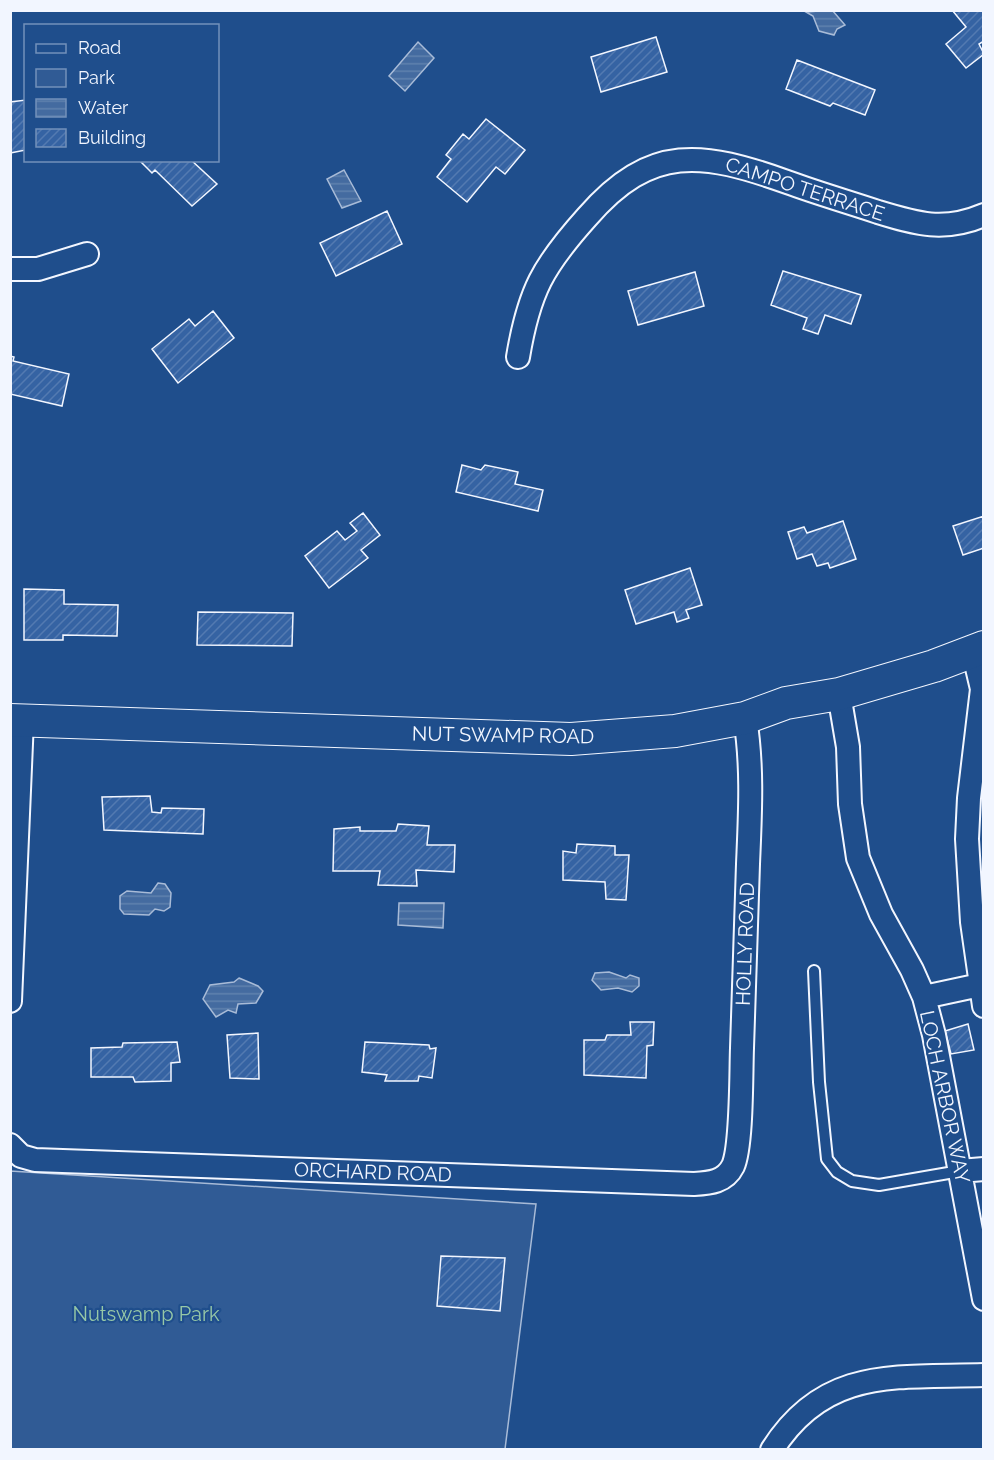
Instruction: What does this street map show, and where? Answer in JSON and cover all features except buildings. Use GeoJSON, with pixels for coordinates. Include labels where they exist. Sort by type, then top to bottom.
{"type":"FeatureCollection","features":[{"type":"Feature","properties":{"kind":"main road","name":"NUT SWAMP ROAD"},"geometry":{"type":"LineString","coordinates":[[16,720],[571,739],[675,731],[745,718],[786,704],[839,694],[934,666],[978,649]]}},
{"type":"Feature","properties":{"kind":"street","name":"CAMPO TERRACE"},"geometry":{"type":"LineString","coordinates":[[518,357],[525,316],[532,295],[547,266],[567,240],[598,204],[625,180],[671,161],[707,159],[739,165],[920,225],[953,224],[984,214]]}},
{"type":"Feature","properties":{"kind":"street"},"geometry":{"type":"LineString","coordinates":[[10,269],[38,270],[87,254]]}},
{"type":"Feature","properties":{"kind":"street"},"geometry":{"type":"LineString","coordinates":[[924,997],[982,996],[972,922],[967,839],[969,798],[982,689],[978,649]]}},
{"type":"Feature","properties":{"kind":"street","name":"LOCH ARBOR WAY"},"geometry":{"type":"LineString","coordinates":[[839,694],[848,747],[850,804],[858,858],[881,914],[924,997],[934,1035],[984,1299]]}},
{"type":"Feature","properties":{"kind":"street","name":"HOLLY ROAD"},"geometry":{"type":"LineString","coordinates":[[732,1168],[736,1158],[740,1096],[750,798],[750,745],[745,718]]}},
{"type":"Feature","properties":{"kind":"street"},"geometry":{"type":"LineString","coordinates":[[10,1000],[16,720]]}},
{"type":"Feature","properties":{"kind":"street","name":"ORCHARD ROAD"},"geometry":{"type":"LineString","coordinates":[[11,1146],[21,1156],[35,1160],[683,1183],[712,1183],[724,1177],[732,1168]]}},
{"type":"Feature","properties":{"kind":"street"},"geometry":{"type":"LineString","coordinates":[[960,1171],[984,1169]]}},
{"type":"Feature","properties":{"kind":"street"},"geometry":{"type":"LineString","coordinates":[[772,1449],[806,1408],[852,1384],[876,1379],[984,1375]]}},
{"type":"Feature","properties":{"kind":"lane"},"geometry":{"type":"LineString","coordinates":[[814,971],[818,1072],[827,1159],[837,1172],[852,1181],[879,1185],[960,1171]]}},
{"type":"Feature","properties":{"kind":"green space","name":"Nutswamp Park"},"geometry":{"type":"Polygon","coordinates":[[[10,1171],[536,1204],[505,1449],[11,1449],[10,1171]]]}},
{"type":"Feature","properties":{"kind":"water"},"geometry":{"type":"Polygon","coordinates":[[[832,10],[845,25],[837,29],[834,35],[819,31],[813,16],[806,12],[832,10]]]}},
{"type":"Feature","properties":{"kind":"water"},"geometry":{"type":"Polygon","coordinates":[[[418,42],[434,58],[405,91],[389,76],[418,42]]]}},
{"type":"Feature","properties":{"kind":"water"},"geometry":{"type":"Polygon","coordinates":[[[344,170],[361,201],[342,208],[327,179],[344,170]]]}},
{"type":"Feature","properties":{"kind":"water"},"geometry":{"type":"Polygon","coordinates":[[[158,883],[165,884],[171,893],[170,907],[164,911],[155,909],[149,915],[124,914],[120,909],[120,896],[127,891],[151,893],[158,883]]]}},
{"type":"Feature","properties":{"kind":"water"},"geometry":{"type":"Polygon","coordinates":[[[399,903],[444,903],[443,928],[398,925],[399,903]]]}},
{"type":"Feature","properties":{"kind":"water"},"geometry":{"type":"Polygon","coordinates":[[[609,972],[626,978],[630,975],[639,978],[639,986],[632,992],[618,988],[601,990],[592,980],[595,973],[609,972]]]}},
{"type":"Feature","properties":{"kind":"water"},"geometry":{"type":"Polygon","coordinates":[[[239,978],[258,986],[263,991],[256,1003],[238,1004],[236,1013],[228,1010],[216,1017],[203,999],[210,985],[234,982],[239,978]]]}}]}
